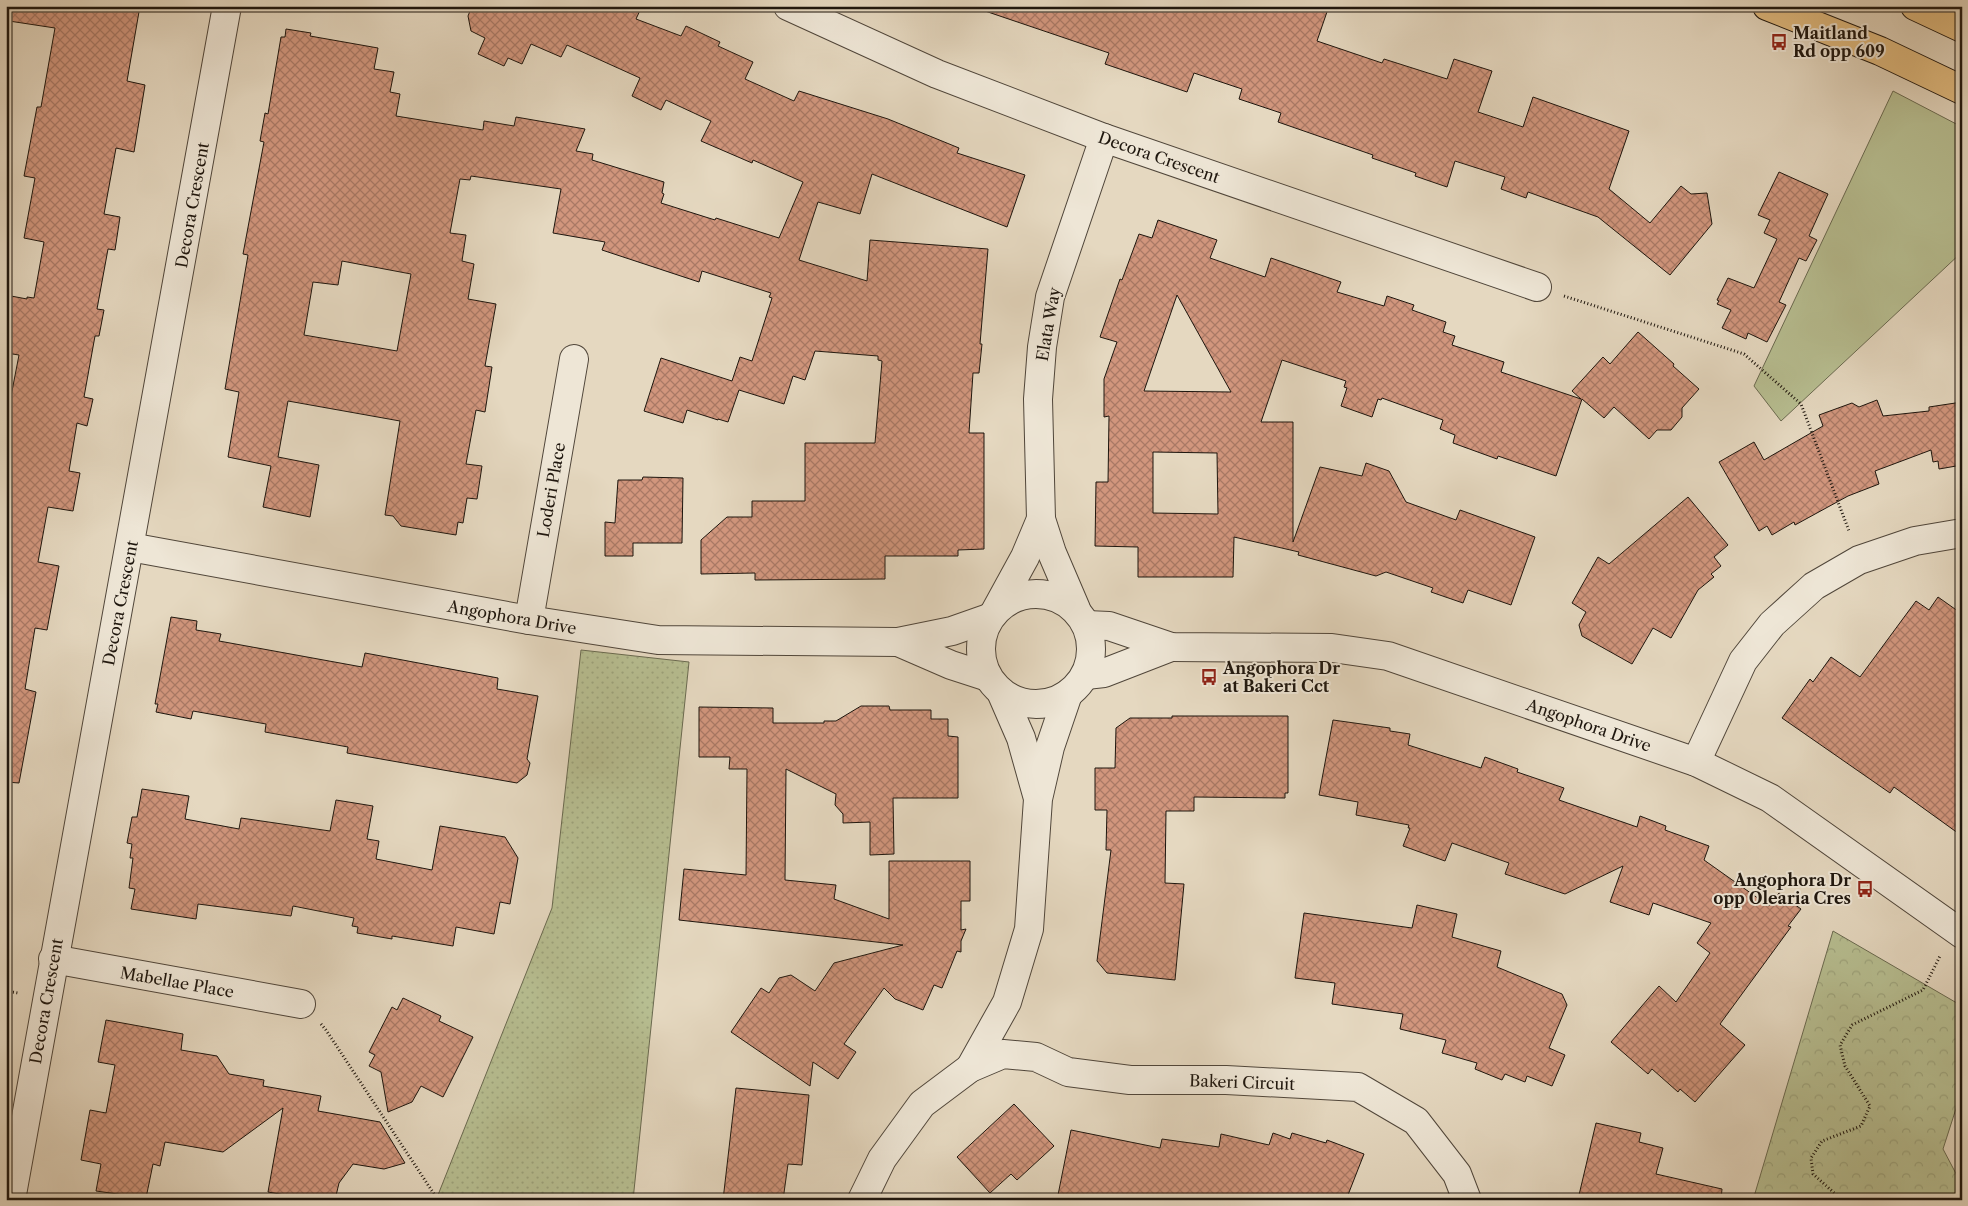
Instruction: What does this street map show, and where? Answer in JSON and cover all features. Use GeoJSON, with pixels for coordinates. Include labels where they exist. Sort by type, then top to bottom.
{"type":"FeatureCollection","features":[{"type":"Feature","properties":{"kind":"highway"},"geometry":{"type":"LineString","coordinates":[[1767,6],[1880,51],[1962,90]]}},
{"type":"Feature","properties":{"kind":"highway"},"geometry":{"type":"LineString","coordinates":[[1915,6],[1962,28]]}},
{"type":"Feature","properties":{"kind":"street","name":"Decora Crescent"},"geometry":{"type":"LineString","coordinates":[[11,1200],[53,959],[130,548],[227,6]]}},
{"type":"Feature","properties":{"kind":"street","name":"Decora Crescent"},"geometry":{"type":"LineString","coordinates":[[788,6],[937,74],[1104,138],[1537,287]]}},
{"type":"Feature","properties":{"kind":"street","name":"Elata Way"},"geometry":{"type":"LineString","coordinates":[[1082,617],[1052,553],[1041,519],[1038,399],[1042,346],[1050,297],[1104,138]]}},
{"type":"Feature","properties":{"kind":"street","name":"Loderi Place"},"geometry":{"type":"LineString","coordinates":[[529,620],[574,359]]}},
{"type":"Feature","properties":{"kind":"street","name":"Elata Way"},"geometry":{"type":"LineString","coordinates":[[993,614],[1025,556],[1041,519]]}},
{"type":"Feature","properties":{"kind":"street"},"geometry":{"type":"LineString","coordinates":[[1696,762],[1743,661],[1772,624],[1814,586],[1859,560],[1915,541],[1962,533]]}},
{"type":"Feature","properties":{"kind":"street","name":"Angophora Drive"},"geometry":{"type":"LineString","coordinates":[[130,548],[529,620],[658,640],[898,642],[952,631],[993,614]]}},
{"type":"Feature","properties":{"kind":"street"},"geometry":{"type":"LineString","coordinates":[[1033,593],[1052,595],[1082,617],[1092,644],[1092,657],[1077,685],[1050,703],[1035,704],[1016,700],[994,684],[981,655],[982,636],[993,614],[1012,599],[1033,593]]}},
{"type":"Feature","properties":{"kind":"street","name":"Angophora Drive"},"geometry":{"type":"LineString","coordinates":[[1082,617],[1171,647],[1332,648],[1388,656],[1696,762],[1770,798],[1958,931]]}},
{"type":"Feature","properties":{"kind":"street","name":"Angophora Drive"},"geometry":{"type":"LineString","coordinates":[[898,642],[994,684]]}},
{"type":"Feature","properties":{"kind":"street","name":"Angophora Drive"},"geometry":{"type":"LineString","coordinates":[[1077,685],[1171,647]]}},
{"type":"Feature","properties":{"kind":"street","name":"Bakeri Circuit"},"geometry":{"type":"LineString","coordinates":[[994,684],[1021,738],[1038,799]]}},
{"type":"Feature","properties":{"kind":"street","name":"Bakeri Circuit"},"geometry":{"type":"LineString","coordinates":[[970,1068],[1007,1002],[1029,929],[1038,799],[1050,747],[1077,685]]}},
{"type":"Feature","properties":{"kind":"street","name":"Mabellae Place"},"geometry":{"type":"LineString","coordinates":[[53,959],[301,1004]]}},
{"type":"Feature","properties":{"kind":"street","name":"Bakeri Circuit"},"geometry":{"type":"LineString","coordinates":[[862,1200],[882,1159],[922,1104],[970,1068],[1003,1054],[1036,1057],[1068,1072],[1130,1080],[1226,1080],[1358,1087],[1416,1121],[1457,1174],[1467,1200]]}},
{"type":"Feature","properties":{"kind":"path"},"geometry":{"type":"LineString","coordinates":[[1537,287],[1744,354],[1802,404],[1859,560]]}},
{"type":"Feature","properties":{"kind":"path"},"geometry":{"type":"LineString","coordinates":[[1842,1200],[1813,1174],[1811,1158],[1822,1140],[1861,1126],[1870,1106],[1845,1066],[1840,1045],[1852,1024],[1923,990],[1958,931]]}},
{"type":"Feature","properties":{"kind":"path"},"geometry":{"type":"LineString","coordinates":[[301,1004],[326,1030],[438,1200]]}},
{"type":"Feature","properties":{"kind":"green space"},"geometry":{"type":"Polygon","coordinates":[[[1893,91],[1962,127],[1962,252],[1781,421],[1754,386],[1893,91]]]}},
{"type":"Feature","properties":{"kind":"green space"},"geometry":{"type":"Polygon","coordinates":[[[581,650],[689,662],[633,1200],[436,1200],[552,908],[581,650]]]}},
{"type":"Feature","properties":{"kind":"green space"},"geometry":{"type":"Polygon","coordinates":[[[1833,931],[1962,1006],[1962,1090],[1943,1149],[1962,1185],[1962,1200],[1753,1200],[1833,931]]]}},
{"type":"Feature","properties":{"kind":"building"},"geometry":{"type":"Polygon","coordinates":[[[10,6],[140,6],[127,81],[145,85],[134,152],[116,148],[104,214],[120,217],[115,250],[108,249],[97,309],[104,310],[99,336],[95,336],[84,397],[93,399],[87,426],[77,423],[69,471],[80,473],[73,511],[48,507],[38,562],[59,566],[47,630],[35,628],[25,689],[36,692],[19,783],[6,782],[6,422],[19,355],[6,353],[6,320],[11,296],[27,299],[27,297],[34,298],[44,242],[24,238],[35,178],[24,176],[37,107],[41,107],[55,28],[9,21],[10,6]]]}},
{"type":"Feature","properties":{"kind":"building"},"geometry":{"type":"Polygon","coordinates":[[[472,6],[642,6],[636,19],[681,36],[686,26],[720,42],[718,46],[753,62],[745,79],[794,101],[799,91],[888,119],[959,148],[957,153],[1025,175],[1007,227],[872,174],[860,214],[818,202],[799,260],[867,281],[870,240],[988,249],[980,344],[982,344],[979,373],[973,373],[969,433],[984,433],[984,549],[958,550],[958,556],[885,556],[885,579],[755,580],[755,573],[701,574],[701,540],[727,517],[752,517],[752,501],[805,501],[805,443],[875,443],[882,361],[878,360],[878,356],[815,351],[805,380],[793,376],[784,404],[739,390],[728,422],[687,410],[683,423],[644,411],[661,358],[732,381],[740,357],[752,361],[772,298],[769,297],[771,293],[702,271],[699,282],[602,250],[605,242],[553,233],[561,189],[471,176],[470,180],[460,179],[450,233],[466,235],[462,261],[474,264],[468,299],[496,304],[485,366],[492,367],[485,412],[476,410],[466,464],[482,466],[477,499],[467,498],[463,523],[458,522],[456,535],[401,526],[393,516],[385,515],[400,421],[288,401],[278,457],[319,465],[310,517],[263,507],[271,466],[228,457],[239,392],[225,389],[248,255],[243,254],[264,142],[260,141],[265,113],[268,114],[281,37],[285,37],[286,29],[311,33],[310,36],[378,48],[374,69],[394,72],[390,92],[400,94],[396,116],[483,130],[484,121],[514,126],[516,117],[585,129],[576,151],[593,154],[592,160],[664,182],[662,193],[664,194],[661,203],[715,220],[716,218],[779,238],[803,182],[753,160],[752,163],[701,141],[711,121],[666,100],[661,110],[632,96],[640,78],[567,45],[561,57],[531,44],[522,64],[508,58],[504,66],[478,54],[485,38],[471,31],[468,16],[472,6]],[[342,261],[338,285],[313,282],[304,335],[397,351],[411,274],[342,261]]]}},
{"type":"Feature","properties":{"kind":"building"},"geometry":{"type":"Polygon","coordinates":[[[986,6],[1329,6],[1317,41],[1382,63],[1384,59],[1447,79],[1454,59],[1492,71],[1478,112],[1523,127],[1533,97],[1629,131],[1609,189],[1650,223],[1681,186],[1691,194],[1707,193],[1712,224],[1670,275],[1598,217],[1528,192],[1526,198],[1501,189],[1505,177],[1455,161],[1447,187],[1415,176],[1416,173],[1372,158],[1373,155],[1278,122],[1281,113],[1239,99],[1242,89],[1194,73],[1187,92],[1105,64],[1109,53],[985,11],[986,6]]]}},
{"type":"Feature","properties":{"kind":"building"},"geometry":{"type":"Polygon","coordinates":[[[1779,172],[1828,194],[1809,236],[1817,240],[1806,261],[1799,258],[1779,302],[1786,305],[1767,342],[1748,333],[1746,339],[1722,328],[1731,310],[1717,304],[1719,301],[1717,300],[1728,278],[1754,288],[1777,239],[1764,233],[1770,220],[1758,215],[1779,172]]]}},
{"type":"Feature","properties":{"kind":"building"},"geometry":{"type":"Polygon","coordinates":[[[1158,220],[1217,240],[1210,258],[1265,277],[1271,258],[1341,282],[1337,292],[1384,306],[1387,296],[1414,305],[1412,310],[1446,322],[1443,332],[1455,336],[1452,345],[1504,362],[1501,372],[1581,399],[1572,391],[1603,357],[1610,364],[1638,332],[1699,389],[1682,408],[1682,417],[1671,430],[1657,430],[1649,439],[1614,407],[1604,418],[1582,399],[1556,476],[1498,456],[1497,459],[1453,443],[1455,435],[1440,429],[1443,420],[1382,398],[1381,400],[1378,399],[1372,417],[1341,406],[1347,388],[1344,387],[1346,381],[1282,360],[1261,422],[1293,422],[1293,542],[1320,467],[1362,476],[1366,463],[1389,471],[1406,502],[1456,520],[1460,510],[1535,537],[1511,605],[1468,590],[1463,603],[1431,592],[1433,588],[1386,572],[1376,576],[1298,555],[1299,552],[1234,537],[1233,577],[1138,577],[1138,547],[1095,546],[1096,482],[1108,482],[1109,416],[1104,417],[1104,379],[1117,342],[1100,337],[1120,279],[1122,280],[1139,234],[1152,238],[1158,220]],[[1177,295],[1144,391],[1231,392],[1177,295]],[[1153,452],[1153,513],[1218,514],[1217,453],[1153,452]]]}},
{"type":"Feature","properties":{"kind":"building"},"geometry":{"type":"Polygon","coordinates":[[[1877,400],[1883,416],[1929,411],[1929,407],[1962,402],[1962,465],[1939,469],[1938,461],[1933,462],[1931,450],[1875,471],[1879,484],[1848,496],[1795,525],[1794,522],[1772,535],[1767,526],[1759,531],[1719,462],[1754,442],[1764,460],[1823,426],[1819,415],[1852,403],[1859,407],[1877,400]]]}},
{"type":"Feature","properties":{"kind":"building"},"geometry":{"type":"Polygon","coordinates":[[[643,477],[683,478],[682,543],[633,543],[633,556],[605,556],[605,522],[615,523],[618,480],[642,480],[643,477]]]}},
{"type":"Feature","properties":{"kind":"building"},"geometry":{"type":"Polygon","coordinates":[[[1688,497],[1728,545],[1714,557],[1721,566],[1711,574],[1714,577],[1698,590],[1671,638],[1653,628],[1632,664],[1582,636],[1579,625],[1586,612],[1572,603],[1598,557],[1609,564],[1688,497]]]}},
{"type":"Feature","properties":{"kind":"building"},"geometry":{"type":"Polygon","coordinates":[[[1938,597],[1962,614],[1962,836],[1894,787],[1890,793],[1782,718],[1810,679],[1813,682],[1831,657],[1860,677],[1916,601],[1929,610],[1938,597]]]}},
{"type":"Feature","properties":{"kind":"building"},"geometry":{"type":"Polygon","coordinates":[[[171,617],[197,621],[196,630],[221,634],[219,641],[362,667],[365,653],[498,678],[497,689],[538,696],[527,759],[530,763],[527,775],[517,783],[347,753],[348,747],[265,732],[266,724],[193,711],[191,719],[156,712],[158,704],[155,704],[171,617]]]}},
{"type":"Feature","properties":{"kind":"building"},"geometry":{"type":"Polygon","coordinates":[[[861,706],[889,706],[890,710],[931,710],[931,719],[948,719],[948,736],[958,737],[958,798],[893,798],[894,854],[870,855],[870,822],[843,823],[843,814],[835,805],[836,794],[786,769],[785,880],[836,885],[834,899],[889,919],[889,861],[970,861],[970,901],[961,901],[961,930],[966,929],[961,941],[961,952],[957,951],[942,988],[934,985],[923,1010],[895,999],[884,988],[844,1044],[856,1052],[838,1079],[813,1062],[810,1086],[731,1032],[761,988],[769,993],[779,978],[791,975],[815,991],[834,963],[903,945],[679,920],[684,869],[746,875],[747,769],[729,769],[730,757],[699,757],[699,707],[773,708],[773,723],[824,723],[824,721],[836,721],[861,706]]]}},
{"type":"Feature","properties":{"kind":"building"},"geometry":{"type":"Polygon","coordinates":[[[1172,716],[1288,716],[1288,793],[1285,793],[1285,798],[1194,797],[1194,811],[1166,811],[1165,883],[1184,884],[1175,980],[1107,973],[1097,961],[1111,850],[1106,850],[1107,810],[1095,810],[1095,768],[1115,768],[1116,728],[1130,718],[1172,718],[1172,716]]]}},
{"type":"Feature","properties":{"kind":"building"},"geometry":{"type":"Polygon","coordinates":[[[1333,720],[1390,728],[1390,731],[1410,734],[1408,745],[1481,768],[1485,757],[1518,769],[1517,772],[1564,788],[1559,800],[1637,827],[1640,816],[1666,826],[1665,830],[1709,846],[1704,860],[1769,906],[1779,893],[1801,909],[1788,926],[1791,927],[1720,1024],[1745,1045],[1695,1102],[1680,1089],[1678,1092],[1652,1069],[1648,1074],[1611,1042],[1659,986],[1676,1002],[1710,953],[1697,943],[1711,923],[1653,903],[1649,915],[1610,902],[1623,866],[1565,894],[1505,874],[1509,863],[1452,843],[1445,861],[1403,846],[1410,828],[1408,828],[1409,825],[1356,815],[1358,802],[1319,795],[1333,720]]]}},
{"type":"Feature","properties":{"kind":"building"},"geometry":{"type":"Polygon","coordinates":[[[142,789],[189,796],[185,819],[239,829],[241,818],[330,831],[336,800],[373,806],[367,839],[379,841],[376,859],[432,870],[440,826],[505,837],[518,858],[510,904],[500,902],[494,934],[456,927],[453,946],[392,936],[392,939],[357,933],[358,927],[352,926],[354,918],[293,906],[291,916],[198,904],[196,919],[131,909],[135,889],[129,888],[133,858],[130,858],[132,844],[127,843],[132,817],[137,817],[142,789]]]}},
{"type":"Feature","properties":{"kind":"building"},"geometry":{"type":"Polygon","coordinates":[[[1417,905],[1457,914],[1452,937],[1501,951],[1497,967],[1562,994],[1567,1005],[1549,1048],[1565,1055],[1552,1086],[1527,1076],[1525,1082],[1505,1074],[1502,1080],[1475,1069],[1477,1063],[1442,1053],[1446,1040],[1400,1029],[1403,1014],[1332,1004],[1335,983],[1295,978],[1304,913],[1412,928],[1417,905]]]}},
{"type":"Feature","properties":{"kind":"building"},"geometry":{"type":"Polygon","coordinates":[[[403,998],[441,1016],[439,1021],[473,1037],[443,1097],[421,1086],[412,1102],[388,1112],[381,1072],[369,1066],[375,1055],[369,1052],[392,1007],[397,1010],[403,998]]]}},
{"type":"Feature","properties":{"kind":"building"},"geometry":{"type":"Polygon","coordinates":[[[106,1020],[183,1034],[181,1050],[217,1056],[229,1074],[264,1080],[263,1086],[321,1096],[318,1111],[380,1122],[405,1163],[384,1169],[353,1164],[339,1183],[335,1200],[314,1200],[268,1192],[283,1108],[223,1152],[165,1142],[160,1166],[153,1164],[146,1198],[96,1191],[101,1164],[81,1160],[90,1110],[106,1113],[115,1065],[98,1062],[106,1020]]]}},
{"type":"Feature","properties":{"kind":"building"},"geometry":{"type":"Polygon","coordinates":[[[736,1088],[809,1095],[802,1165],[788,1164],[783,1200],[723,1200],[736,1088]]]}},
{"type":"Feature","properties":{"kind":"building"},"geometry":{"type":"Polygon","coordinates":[[[1014,1104],[1054,1146],[1017,1180],[1011,1174],[990,1193],[957,1157],[1014,1104]]]}},
{"type":"Feature","properties":{"kind":"building"},"geometry":{"type":"Polygon","coordinates":[[[1596,1123],[1641,1133],[1639,1142],[1663,1148],[1656,1174],[1722,1189],[1721,1200],[1598,1200],[1579,1195],[1596,1123]]]}},
{"type":"Feature","properties":{"kind":"building"},"geometry":{"type":"Polygon","coordinates":[[[1071,1130],[1160,1148],[1162,1139],[1219,1147],[1221,1134],[1269,1145],[1273,1133],[1290,1139],[1292,1133],[1326,1143],[1327,1140],[1364,1154],[1346,1200],[1057,1200],[1071,1130]]]}},
{"type":"Feature","properties":{"kind":"place","name":"Maitland Rd opp 609"},"geometry":{"type":"Point","coordinates":[1779,42]}},
{"type":"Feature","properties":{"kind":"place","name":"Angophora Dr at Bakeri Cct"},"geometry":{"type":"Point","coordinates":[1209,677]}},
{"type":"Feature","properties":{"kind":"place","name":"Angophora Dr opp Olearia Cres"},"geometry":{"type":"Point","coordinates":[1865,889]}}]}
